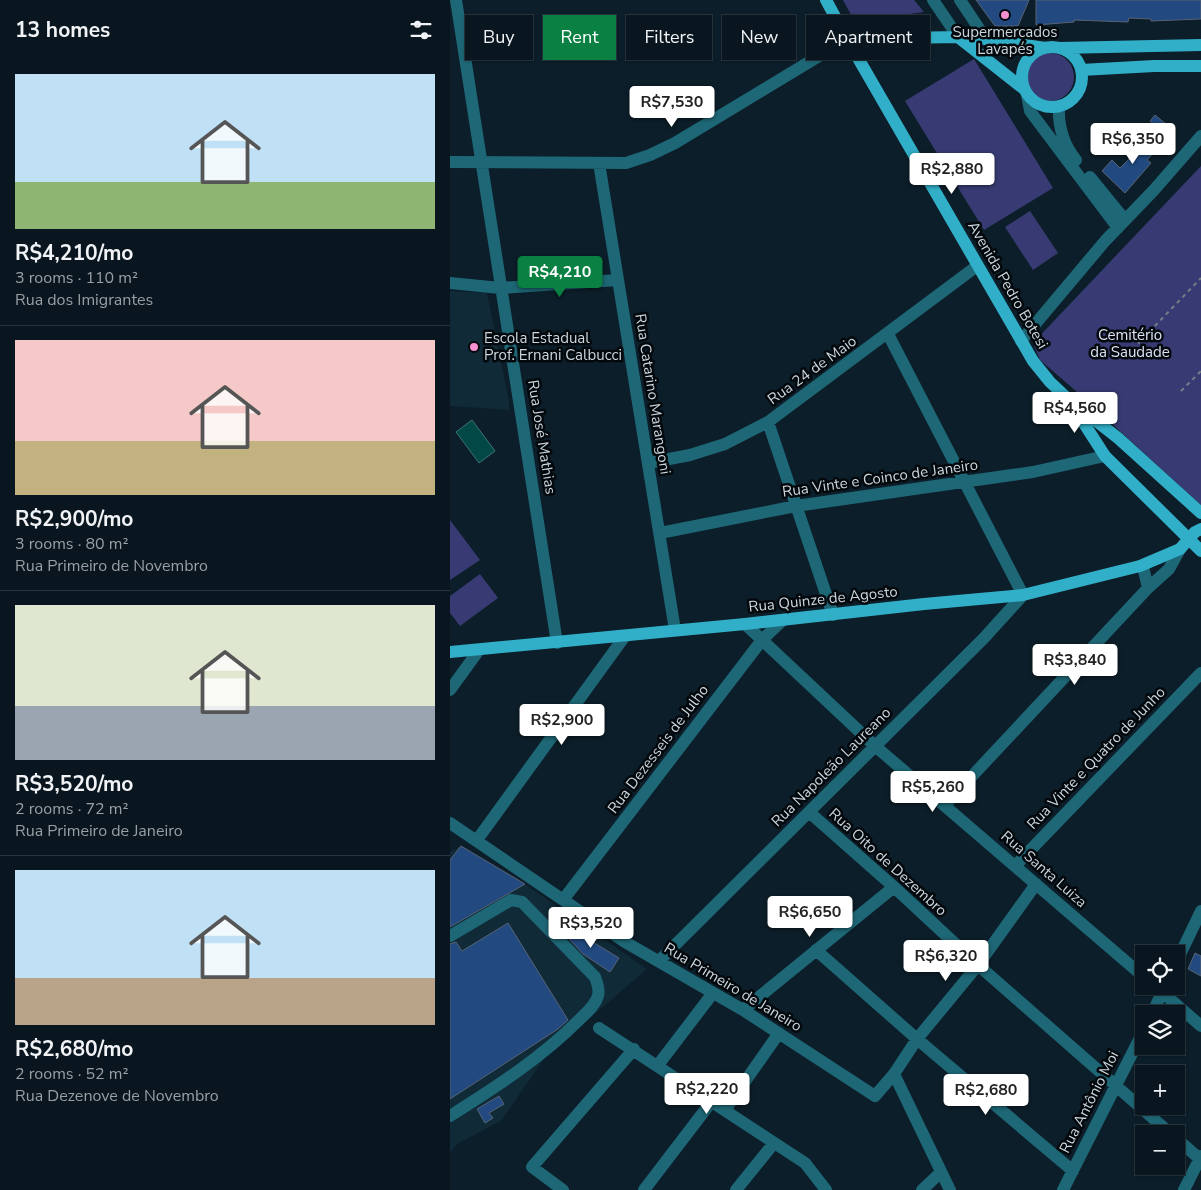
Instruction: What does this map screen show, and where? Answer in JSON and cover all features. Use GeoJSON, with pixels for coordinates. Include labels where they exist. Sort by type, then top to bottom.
{"type":"FeatureCollection","features":[{"type":"Feature","properties":{"kind":"main road","name":"Avenida Pedro Botesi"},"geometry":{"type":"LineString","coordinates":[[826,0],[834,15]]}},
{"type":"Feature","properties":{"kind":"main road"},"geometry":{"type":"LineString","coordinates":[[958,37],[1040,105],[1049,107],[1059,106],[1068,102],[1079,88],[1082,79],[1078,62],[1066,51],[1058,48]]}},
{"type":"Feature","properties":{"kind":"main road"},"geometry":{"type":"LineString","coordinates":[[930,38],[986,39],[1045,48],[1201,44]]}},
{"type":"Feature","properties":{"kind":"main road"},"geometry":{"type":"LineString","coordinates":[[1026,92],[1022,78],[1025,64],[1035,52],[1045,48]]}},
{"type":"Feature","properties":{"kind":"main road","name":"Avenida Pedro Botesi"},"geometry":{"type":"LineString","coordinates":[[859,60],[1033,361],[1050,382],[1067,398],[1118,438],[1201,513]]}},
{"type":"Feature","properties":{"kind":"main road"},"geometry":{"type":"LineString","coordinates":[[1081,70],[1154,66],[1201,66]]}},
{"type":"Feature","properties":{"kind":"main road","name":"Avenida Pedro Botesi"},"geometry":{"type":"LineString","coordinates":[[1067,398],[1105,456],[1184,544],[1201,552]]}},
{"type":"Feature","properties":{"kind":"main road"},"geometry":{"type":"LineString","coordinates":[[1184,544],[1201,528]]}},
{"type":"Feature","properties":{"kind":"main road","name":"Rua Quinze de Agosto"},"geometry":{"type":"LineString","coordinates":[[450,652],[557,643],[1024,595],[1140,566],[1184,544]]}},
{"type":"Feature","properties":{"kind":"street","name":"Rua José Mathias"},"geometry":{"type":"LineString","coordinates":[[456,0],[557,643]]}},
{"type":"Feature","properties":{"kind":"street"},"geometry":{"type":"LineString","coordinates":[[933,0],[958,37]]}},
{"type":"Feature","properties":{"kind":"street"},"geometry":{"type":"LineString","coordinates":[[960,0],[986,39]]}},
{"type":"Feature","properties":{"kind":"street"},"geometry":{"type":"LineString","coordinates":[[450,162],[626,162],[650,155],[675,143],[812,60]]}},
{"type":"Feature","properties":{"kind":"street"},"geometry":{"type":"LineString","coordinates":[[1026,92],[1030,111],[1121,224]]}},
{"type":"Feature","properties":{"kind":"street"},"geometry":{"type":"LineString","coordinates":[[1059,106],[1058,120],[1062,136],[1071,154],[1121,224]]}},
{"type":"Feature","properties":{"kind":"street"},"geometry":{"type":"LineString","coordinates":[[1020,341],[1121,224],[1201,136]]}},
{"type":"Feature","properties":{"kind":"street","name":"Rua Catarino Marangoni"},"geometry":{"type":"LineString","coordinates":[[599,163],[675,630]]}},
{"type":"Feature","properties":{"kind":"street","name":"Rua 24 de Maio"},"geometry":{"type":"LineString","coordinates":[[648,463],[690,455],[725,444],[768,422],[977,266]]}},
{"type":"Feature","properties":{"kind":"street"},"geometry":{"type":"LineString","coordinates":[[450,283],[500,288],[617,280]]}},
{"type":"Feature","properties":{"kind":"street"},"geometry":{"type":"LineString","coordinates":[[888,334],[1024,595]]}},
{"type":"Feature","properties":{"kind":"street"},"geometry":{"type":"LineString","coordinates":[[768,422],[832,615]]}},
{"type":"Feature","properties":{"kind":"street","name":"Rua Vinte e Coinco de Janeiro"},"geometry":{"type":"LineString","coordinates":[[660,533],[796,506],[1034,472],[1105,456]]}},
{"type":"Feature","properties":{"kind":"street"},"geometry":{"type":"LineString","coordinates":[[945,805],[1148,588],[1169,569],[1184,544]]}},
{"type":"Feature","properties":{"kind":"street"},"geometry":{"type":"LineString","coordinates":[[1140,566],[1144,571],[1148,588]]}},
{"type":"Feature","properties":{"kind":"street","name":"Rua Napoleão Laureano"},"geometry":{"type":"LineString","coordinates":[[659,961],[984,638],[1024,595]]}},
{"type":"Feature","properties":{"kind":"street","name":"Rua Dezesseis de Julho"},"geometry":{"type":"LineString","coordinates":[[563,900],[762,640],[783,620]]}},
{"type":"Feature","properties":{"kind":"street","name":"Rua Santa Luiza"},"geometry":{"type":"LineString","coordinates":[[745,624],[875,746],[1135,969]]}},
{"type":"Feature","properties":{"kind":"street"},"geometry":{"type":"LineString","coordinates":[[477,840],[625,636]]}},
{"type":"Feature","properties":{"kind":"street"},"geometry":{"type":"LineString","coordinates":[[450,690],[479,650]]}},
{"type":"Feature","properties":{"kind":"street","name":"Rua Vinte e Quatro de Junho"},"geometry":{"type":"LineString","coordinates":[[1015,866],[1201,673]]}},
{"type":"Feature","properties":{"kind":"street","name":"Rua Oito de Dezembro"},"geometry":{"type":"LineString","coordinates":[[808,812],[978,965],[1162,1125]]}},
{"type":"Feature","properties":{"kind":"street","name":"Rua Primeiro de Janeiro"},"geometry":{"type":"LineString","coordinates":[[450,823],[625,942],[743,1010],[875,1096],[894,1074]]}},
{"type":"Feature","properties":{"kind":"street"},"geometry":{"type":"LineString","coordinates":[[950,1190],[940,1173],[894,1074],[917,1039],[978,965],[1036,884]]}},
{"type":"Feature","properties":{"kind":"street"},"geometry":{"type":"LineString","coordinates":[[743,1010],[894,888]]}},
{"type":"Feature","properties":{"kind":"street"},"geometry":{"type":"LineString","coordinates":[[450,936],[511,900],[522,902],[595,977],[598,986],[598,996],[594,1006],[561,1039],[504,1082],[450,1116]]}},
{"type":"Feature","properties":{"kind":"street"},"geometry":{"type":"LineString","coordinates":[[1185,945],[1201,911]]}},
{"type":"Feature","properties":{"kind":"street"},"geometry":{"type":"LineString","coordinates":[[816,950],[917,1039],[1073,1171]]}},
{"type":"Feature","properties":{"kind":"street"},"geometry":{"type":"LineString","coordinates":[[658,1065],[713,992]]}},
{"type":"Feature","properties":{"kind":"street"},"geometry":{"type":"LineString","coordinates":[[1168,995],[1201,1026]]}},
{"type":"Feature","properties":{"kind":"street"},"geometry":{"type":"LineString","coordinates":[[599,1028],[634,1049],[805,1163],[826,1190]]}},
{"type":"Feature","properties":{"kind":"street"},"geometry":{"type":"LineString","coordinates":[[725,1110],[779,1033]]}},
{"type":"Feature","properties":{"kind":"street","name":"Rua Antônio Moi"},"geometry":{"type":"LineString","coordinates":[[1063,1190],[1135,1048]]}},
{"type":"Feature","properties":{"kind":"street"},"geometry":{"type":"LineString","coordinates":[[563,1190],[532,1167],[634,1049]]}},
{"type":"Feature","properties":{"kind":"street"},"geometry":{"type":"LineString","coordinates":[[644,1190],[712,1101]]}},
{"type":"Feature","properties":{"kind":"street"},"geometry":{"type":"LineString","coordinates":[[736,1190],[774,1144]]}},
{"type":"Feature","properties":{"kind":"street"},"geometry":{"type":"LineString","coordinates":[[1184,1190],[1201,1158],[1185,1145]]}},
{"type":"Feature","properties":{"kind":"street"},"geometry":{"type":"LineString","coordinates":[[922,1190],[940,1173]]}},
{"type":"Feature","properties":{"kind":"path"},"geometry":{"type":"LineString","coordinates":[[1127,355],[1201,278]]}},
{"type":"Feature","properties":{"kind":"path"},"geometry":{"type":"LineString","coordinates":[[1181,391],[1201,371]]}},
{"type":"Feature","properties":{"kind":"shaded area","name":"Escola Estadual Prof. Ernani Calbucci"},"geometry":{"type":"Polygon","coordinates":[[[450,291],[487,293],[509,401],[509,410],[450,406],[450,291]]]}},
{"type":"Feature","properties":{"kind":"shaded area"},"geometry":{"type":"Polygon","coordinates":[[[472,420],[495,451],[479,463],[456,432],[472,420]]]}},
{"type":"Feature","properties":{"kind":"shaded area"},"geometry":{"type":"Polygon","coordinates":[[[461,846],[525,884],[647,969],[546,1056],[501,1121],[457,1144],[450,1153],[450,852],[461,846]]]}},
{"type":"Feature","properties":{"kind":"green space"},"geometry":{"type":"Polygon","coordinates":[[[843,0],[914,0],[924,12],[903,15],[851,15],[843,0]]]}},
{"type":"Feature","properties":{"kind":"green space"},"geometry":{"type":"Polygon","coordinates":[[[1045,53],[1055,53],[1067,60],[1074,72],[1074,82],[1067,94],[1055,101],[1045,101],[1037,97],[1030,90],[1026,82],[1026,72],[1030,64],[1037,57],[1045,53]]]}},
{"type":"Feature","properties":{"kind":"green space"},"geometry":{"type":"Polygon","coordinates":[[[974,59],[1053,188],[984,230],[905,101],[974,59]]]}},
{"type":"Feature","properties":{"kind":"green space","name":"Cemitério da Saudade"},"geometry":{"type":"Polygon","coordinates":[[[1201,166],[1201,505],[1040,360],[1033,343],[1201,166]]]}},
{"type":"Feature","properties":{"kind":"green space"},"geometry":{"type":"Polygon","coordinates":[[[1030,211],[1058,253],[1033,270],[1005,227],[1030,211]]]}},
{"type":"Feature","properties":{"kind":"green space"},"geometry":{"type":"Polygon","coordinates":[[[450,520],[480,560],[450,580],[450,520]]]}},
{"type":"Feature","properties":{"kind":"green space"},"geometry":{"type":"Polygon","coordinates":[[[480,574],[498,598],[460,626],[450,613],[450,596],[480,574]]]}},
{"type":"Feature","properties":{"kind":"building","name":"Supermercados Lavapés"},"geometry":{"type":"Polygon","coordinates":[[[976,0],[1029,0],[1018,26],[995,26],[976,0]]]}},
{"type":"Feature","properties":{"kind":"building"},"geometry":{"type":"Polygon","coordinates":[[[1036,0],[1201,0],[1201,19],[1151,21],[1151,19],[1129,18],[1128,22],[1074,20],[1074,22],[1036,25],[1036,0]]]}},
{"type":"Feature","properties":{"kind":"building"},"geometry":{"type":"Polygon","coordinates":[[[1155,115],[1167,125],[1161,131],[1150,121],[1155,115]]]}},
{"type":"Feature","properties":{"kind":"building"},"geometry":{"type":"Polygon","coordinates":[[[1155,133],[1164,142],[1147,160],[1151,163],[1125,193],[1102,171],[1112,160],[1120,168],[1155,133]]]}},
{"type":"Feature","properties":{"kind":"building"},"geometry":{"type":"Polygon","coordinates":[[[461,846],[525,884],[450,927],[450,860],[461,846]]]}},
{"type":"Feature","properties":{"kind":"building"},"geometry":{"type":"Polygon","coordinates":[[[508,923],[568,1020],[558,1029],[450,1099],[450,944],[456,942],[462,951],[508,923]]]}},
{"type":"Feature","properties":{"kind":"building"},"geometry":{"type":"Polygon","coordinates":[[[565,925],[619,958],[610,972],[583,954],[561,930],[565,925]]]}},
{"type":"Feature","properties":{"kind":"building"},"geometry":{"type":"Polygon","coordinates":[[[1195,953],[1201,956],[1201,976],[1188,969],[1195,953]]]}},
{"type":"Feature","properties":{"kind":"building"},"geometry":{"type":"Polygon","coordinates":[[[499,1096],[504,1104],[489,1113],[493,1118],[485,1123],[477,1109],[499,1096]]]}},
{"type":"Feature","properties":{"kind":"place","name":"Supermercados Lavapés"},"geometry":{"type":"Point","coordinates":[1005,15]}},
{"type":"Feature","properties":{"kind":"place","name":"Escola Estadual Prof. Ernani Calbucci"},"geometry":{"type":"Point","coordinates":[474,347]}}]}
